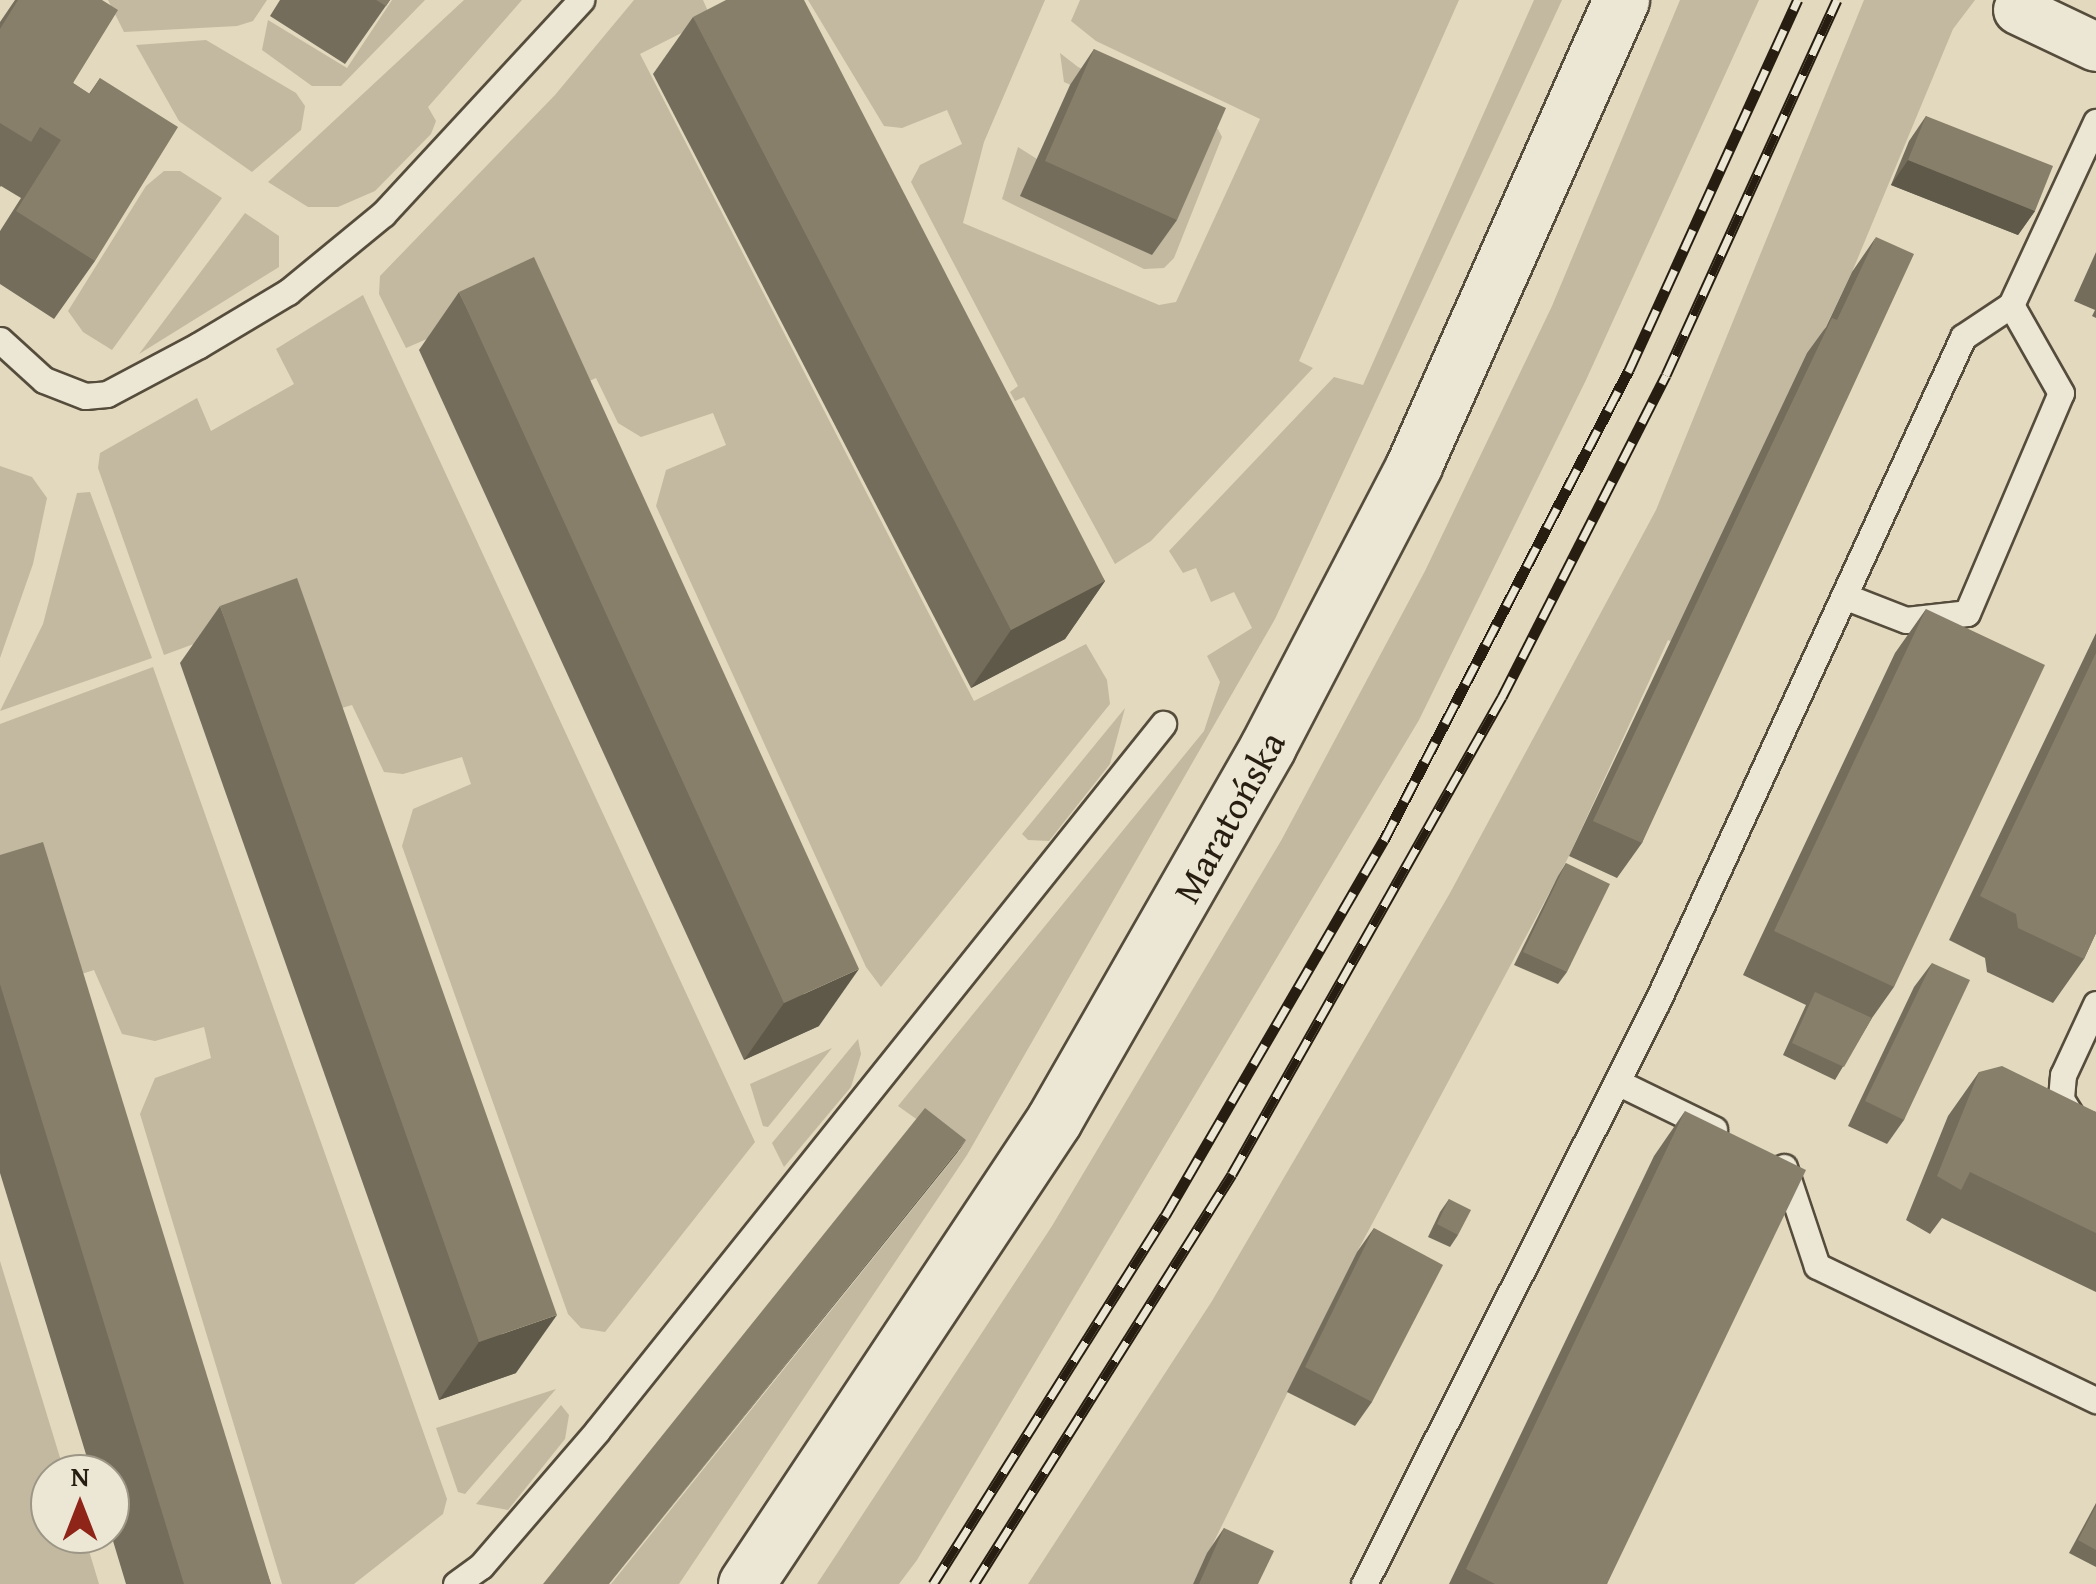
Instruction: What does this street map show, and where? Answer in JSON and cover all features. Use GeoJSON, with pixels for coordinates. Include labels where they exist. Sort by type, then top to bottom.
{"type":"FeatureCollection","features":[{"type":"Feature","properties":{"kind":"street","name":"Maratońska"},"geometry":{"type":"LineString","coordinates":[[746,1584],[1054,1120],[1268,746],[1414,465],[1621,0]]}},
{"type":"Feature","properties":{"kind":"street"},"geometry":{"type":"LineString","coordinates":[[2018,10],[2096,47]]}},
{"type":"Feature","properties":{"kind":"lane"},"geometry":{"type":"LineString","coordinates":[[0,340],[44,380],[85,396],[106,394],[199,345],[288,292],[383,214],[580,0]]}},
{"type":"Feature","properties":{"kind":"lane"},"geometry":{"type":"LineString","coordinates":[[1365,1584],[1617,1082],[1963,338],[2011,304],[2096,122]]}},
{"type":"Feature","properties":{"kind":"lane"},"geometry":{"type":"LineString","coordinates":[[1844,596],[1906,620],[1967,612],[2062,392],[2011,304]]}},
{"type":"Feature","properties":{"kind":"lane"},"geometry":{"type":"LineString","coordinates":[[456,1584],[481,1566],[597,1431],[1163,724]]}},
{"type":"Feature","properties":{"kind":"lane"},"geometry":{"type":"LineString","coordinates":[[2096,1004],[2063,1075],[2061,1098],[2075,1121],[2096,1131]]}},
{"type":"Feature","properties":{"kind":"lane"},"geometry":{"type":"LineString","coordinates":[[1617,1082],[1750,1146],[1786,1170],[1817,1266],[2096,1400]]}},
{"type":"Feature","properties":{"kind":"shaded area"},"geometry":{"type":"Polygon","coordinates":[[[108,0],[267,0],[253,21],[237,26],[124,32],[108,0]]]}},
{"type":"Feature","properties":{"kind":"shaded area"},"geometry":{"type":"Polygon","coordinates":[[[392,0],[425,0],[341,86],[312,86],[262,50],[268,20],[347,68],[392,0]]]}},
{"type":"Feature","properties":{"kind":"shaded area"},"geometry":{"type":"Polygon","coordinates":[[[464,0],[522,0],[428,107],[436,121],[431,134],[375,191],[338,207],[308,207],[268,182],[464,0]]]}},
{"type":"Feature","properties":{"kind":"shaded area"},"geometry":{"type":"Polygon","coordinates":[[[634,0],[703,0],[711,18],[640,54],[974,701],[1086,644],[1107,680],[1110,704],[881,987],[866,967],[656,506],[666,470],[726,445],[713,413],[641,437],[618,423],[596,378],[567,391],[499,308],[406,348],[379,294],[380,276],[555,95],[634,0]]]}},
{"type":"Feature","properties":{"kind":"shaded area"},"geometry":{"type":"Polygon","coordinates":[[[808,0],[1045,0],[984,142],[963,223],[1159,305],[1176,302],[1260,119],[1096,41],[1071,21],[1080,0],[1459,0],[1299,361],[1313,368],[1151,541],[1115,564],[1024,397],[1015,401],[1010,392],[1018,386],[911,182],[920,165],[962,144],[947,110],[902,128],[884,126],[808,0]]]}},
{"type":"Feature","properties":{"kind":"shaded area"},"geometry":{"type":"Polygon","coordinates":[[[1534,0],[1562,0],[1275,619],[967,1155],[679,1584],[611,1584],[960,1150],[898,1106],[1204,731],[1220,682],[1207,656],[1252,628],[1234,592],[1211,602],[1196,568],[1183,573],[1169,551],[1334,377],[1363,385],[1534,0]]]}},
{"type":"Feature","properties":{"kind":"shaded area"},"geometry":{"type":"Polygon","coordinates":[[[1680,0],[1759,0],[1586,380],[1419,720],[917,1560],[899,1584],[817,1584],[1052,1226],[1282,839],[1425,571],[1552,306],[1680,0]]]}},
{"type":"Feature","properties":{"kind":"shaded area"},"geometry":{"type":"Polygon","coordinates":[[[1864,0],[1975,0],[1953,29],[1852,272],[1674,643],[1668,640],[1569,856],[1357,1252],[1193,1584],[1028,1584],[1212,1301],[1450,893],[1656,510],[1864,0]]]}},
{"type":"Feature","properties":{"kind":"shaded area"},"geometry":{"type":"Polygon","coordinates":[[[206,40],[296,93],[305,106],[301,130],[252,172],[179,121],[136,45],[206,40]]]}},
{"type":"Feature","properties":{"kind":"shaded area"},"geometry":{"type":"Polygon","coordinates":[[[1060,53],[1078,67],[1218,129],[1222,137],[1174,258],[1164,268],[1144,269],[1002,199],[1018,147],[1037,159],[1201,142],[1064,82],[1060,53]]]}},
{"type":"Feature","properties":{"kind":"shaded area"},"geometry":{"type":"Polygon","coordinates":[[[164,171],[180,171],[222,198],[112,350],[83,332],[68,311],[146,186],[164,171]]]}},
{"type":"Feature","properties":{"kind":"shaded area"},"geometry":{"type":"Polygon","coordinates":[[[245,213],[279,236],[279,267],[139,354],[245,213]]]}},
{"type":"Feature","properties":{"kind":"shaded area"},"geometry":{"type":"Polygon","coordinates":[[[363,295],[755,1142],[605,1332],[581,1328],[568,1314],[402,846],[413,809],[471,784],[462,757],[403,774],[384,772],[352,705],[322,714],[259,620],[164,655],[98,468],[100,453],[197,398],[211,431],[294,384],[276,349],[363,295]]]}},
{"type":"Feature","properties":{"kind":"shaded area"},"geometry":{"type":"Polygon","coordinates":[[[0,466],[32,477],[47,498],[33,564],[0,658],[0,466]]]}},
{"type":"Feature","properties":{"kind":"shaded area"},"geometry":{"type":"Polygon","coordinates":[[[90,492],[152,658],[0,711],[43,624],[77,493],[90,492]]]}},
{"type":"Feature","properties":{"kind":"shaded area"},"geometry":{"type":"Polygon","coordinates":[[[153,667],[447,1499],[443,1514],[354,1584],[282,1584],[140,1114],[155,1078],[211,1058],[204,1027],[155,1041],[122,1034],[94,970],[66,979],[0,895],[0,724],[153,667]]]}},
{"type":"Feature","properties":{"kind":"shaded area"},"geometry":{"type":"Polygon","coordinates":[[[1125,708],[1110,764],[1049,841],[1028,840],[1022,834],[1125,708]]]}},
{"type":"Feature","properties":{"kind":"shaded area"},"geometry":{"type":"Polygon","coordinates":[[[858,1039],[861,1054],[851,1087],[784,1167],[772,1143],[858,1039]]]}},
{"type":"Feature","properties":{"kind":"shaded area"},"geometry":{"type":"Polygon","coordinates":[[[832,1048],[768,1127],[763,1126],[750,1084],[832,1048]]]}},
{"type":"Feature","properties":{"kind":"shaded area"},"geometry":{"type":"Polygon","coordinates":[[[0,1261],[59,1454],[30,1454],[30,1554],[90,1554],[99,1584],[0,1584],[0,1261]]]}},
{"type":"Feature","properties":{"kind":"shaded area"},"geometry":{"type":"Polygon","coordinates":[[[556,1389],[465,1494],[458,1492],[436,1428],[556,1389]]]}},
{"type":"Feature","properties":{"kind":"shaded area"},"geometry":{"type":"Polygon","coordinates":[[[561,1405],[569,1415],[565,1439],[508,1510],[476,1504],[561,1405]]]}},
{"type":"Feature","properties":{"kind":"building"},"geometry":{"type":"Polygon","coordinates":[[[18,0],[102,0],[118,10],[73,83],[90,94],[100,78],[178,127],[95,261],[16,211],[61,140],[40,127],[31,142],[0,123],[0,29],[18,0]]]}},
{"type":"Feature","properties":{"kind":"building"},"geometry":{"type":"Polygon","coordinates":[[[726,0],[804,0],[1105,581],[1011,630],[693,17],[726,0]]]}},
{"type":"Feature","properties":{"kind":"building"},"geometry":{"type":"Polygon","coordinates":[[[1094,49],[1226,108],[1177,220],[1045,161],[1094,49]]]}},
{"type":"Feature","properties":{"kind":"building"},"geometry":{"type":"Polygon","coordinates":[[[1926,116],[2053,166],[2035,211],[1908,160],[1926,116]]]}},
{"type":"Feature","properties":{"kind":"building"},"geometry":{"type":"Polygon","coordinates":[[[1876,237],[1914,254],[1642,843],[1593,821],[1832,318],[1837,320],[1876,237]]]}},
{"type":"Feature","properties":{"kind":"building"},"geometry":{"type":"Polygon","coordinates":[[[534,257],[859,969],[784,1003],[459,292],[534,257]]]}},
{"type":"Feature","properties":{"kind":"building"},"geometry":{"type":"Polygon","coordinates":[[[297,578],[557,1315],[479,1342],[220,606],[297,578]]]}},
{"type":"Feature","properties":{"kind":"building"},"geometry":{"type":"Polygon","coordinates":[[[1926,609],[2045,665],[1894,987],[1774,931],[1926,609]]]}},
{"type":"Feature","properties":{"kind":"building"},"geometry":{"type":"Polygon","coordinates":[[[2096,653],[2096,933],[2084,959],[2018,928],[2016,914],[1980,896],[2096,653]]]}},
{"type":"Feature","properties":{"kind":"building"},"geometry":{"type":"Polygon","coordinates":[[[43,842],[271,1584],[184,1584],[0,984],[0,855],[43,842]]]}},
{"type":"Feature","properties":{"kind":"building"},"geometry":{"type":"Polygon","coordinates":[[[1566,863],[1610,884],[1567,972],[1523,952],[1566,863]]]}},
{"type":"Feature","properties":{"kind":"building"},"geometry":{"type":"Polygon","coordinates":[[[1932,963],[1970,980],[1904,1120],[1865,1101],[1932,963]]]}},
{"type":"Feature","properties":{"kind":"building"},"geometry":{"type":"Polygon","coordinates":[[[1815,992],[1872,1018],[1844,1067],[1792,1043],[1815,992]]]}},
{"type":"Feature","properties":{"kind":"building"},"geometry":{"type":"Polygon","coordinates":[[[2002,1066],[2096,1112],[2096,1233],[1970,1172],[1961,1190],[1937,1176],[1979,1072],[2002,1066]]]}},
{"type":"Feature","properties":{"kind":"building"},"geometry":{"type":"Polygon","coordinates":[[[925,1108],[966,1140],[609,1584],[543,1584],[925,1108]]]}},
{"type":"Feature","properties":{"kind":"building"},"geometry":{"type":"Polygon","coordinates":[[[1685,1111],[1806,1170],[1607,1584],[1495,1584],[1466,1569],[1685,1111]]]}},
{"type":"Feature","properties":{"kind":"building"},"geometry":{"type":"Polygon","coordinates":[[[1449,1199],[1471,1210],[1458,1235],[1437,1224],[1449,1199]]]}},
{"type":"Feature","properties":{"kind":"building"},"geometry":{"type":"Polygon","coordinates":[[[1374,1228],[1443,1265],[1372,1402],[1305,1367],[1374,1228]]]}},
{"type":"Feature","properties":{"kind":"building"},"geometry":{"type":"Polygon","coordinates":[[[2096,1506],[2096,1550],[2078,1540],[2096,1506]]]}},
{"type":"Feature","properties":{"kind":"building"},"geometry":{"type":"Polygon","coordinates":[[[1224,1528],[1274,1551],[1258,1584],[1199,1584],[1224,1528]]]}},
{"type":"Feature","properties":{"kind":"railway"},"geometry":{"type":"LineString","coordinates":[[933,1584],[1165,1216],[1384,840],[1629,370],[1798,0]]}},
{"type":"Feature","properties":{"kind":"railway"},"geometry":{"type":"LineString","coordinates":[[974,1584],[1232,1174],[1502,697],[1666,375],[1837,0]]}}]}
